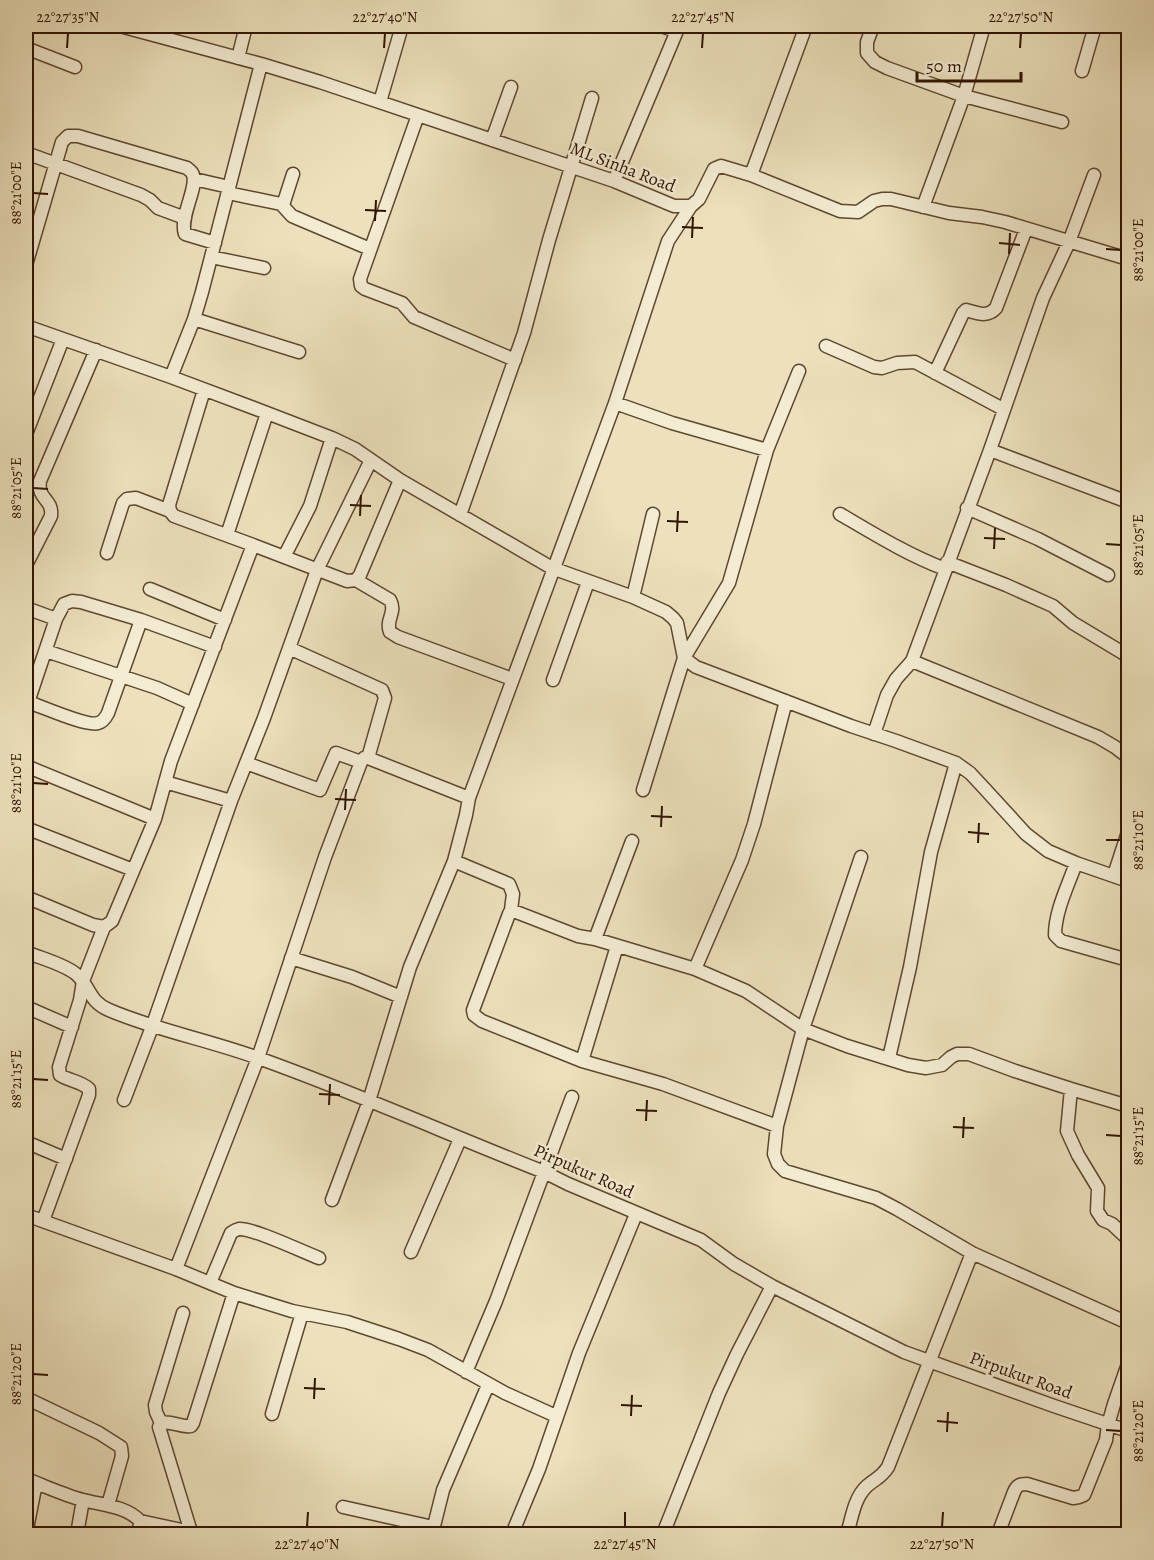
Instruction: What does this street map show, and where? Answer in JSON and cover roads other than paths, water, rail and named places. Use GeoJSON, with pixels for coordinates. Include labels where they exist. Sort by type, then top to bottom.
{"type":"FeatureCollection","features":[{"type":"Feature","properties":{"kind":"street","name":"ML Sinha Road"},"geometry":{"type":"LineString","coordinates":[[120,26],[156,31],[380,102],[614,181],[674,206],[691,206],[699,199],[714,169],[721,166],[751,175],[840,211],[858,212],[874,201],[891,199],[949,213],[982,217],[1128,259]]}},
{"type":"Feature","properties":{"kind":"street"},"geometry":{"type":"LineString","coordinates":[[237,58],[246,26]]}},
{"type":"Feature","properties":{"kind":"street"},"geometry":{"type":"LineString","coordinates":[[380,102],[402,26]]}},
{"type":"Feature","properties":{"kind":"street"},"geometry":{"type":"LineString","coordinates":[[614,181],[678,28],[661,26]]}},
{"type":"Feature","properties":{"kind":"street"},"geometry":{"type":"LineString","coordinates":[[751,175],[806,26]]}},
{"type":"Feature","properties":{"kind":"street"},"geometry":{"type":"LineString","coordinates":[[873,26],[867,42],[867,53],[875,62],[887,69],[964,96],[1062,122]]}},
{"type":"Feature","properties":{"kind":"street"},"geometry":{"type":"LineString","coordinates":[[923,207],[964,96],[984,26]]}},
{"type":"Feature","properties":{"kind":"street"},"geometry":{"type":"LineString","coordinates":[[1082,71],[1095,26]]}},
{"type":"Feature","properties":{"kind":"street"},"geometry":{"type":"LineString","coordinates":[[26,48],[75,67]]}},
{"type":"Feature","properties":{"kind":"street"},"geometry":{"type":"LineString","coordinates":[[171,377],[194,319],[261,64]]}},
{"type":"Feature","properties":{"kind":"street"},"geometry":{"type":"LineString","coordinates":[[492,140],[511,87]]}},
{"type":"Feature","properties":{"kind":"street"},"geometry":{"type":"LineString","coordinates":[[460,515],[524,333],[549,240],[592,98]]}},
{"type":"Feature","properties":{"kind":"street"},"geometry":{"type":"LineString","coordinates":[[418,115],[360,279],[362,286],[364,289],[402,303],[414,317],[515,360]]}},
{"type":"Feature","properties":{"kind":"street"},"geometry":{"type":"LineString","coordinates":[[26,265],[30,237],[57,164],[62,142],[68,136],[78,136],[187,168],[192,172],[194,179],[183,229],[185,234],[215,243]]}},
{"type":"Feature","properties":{"kind":"street"},"geometry":{"type":"LineString","coordinates":[[26,153],[141,195],[158,208],[185,218]]}},
{"type":"Feature","properties":{"kind":"street"},"geometry":{"type":"LineString","coordinates":[[281,204],[284,202],[293,174]]}},
{"type":"Feature","properties":{"kind":"street"},"geometry":{"type":"LineString","coordinates":[[874,734],[887,695],[896,679],[912,661],[990,450],[1042,298],[1069,242],[1094,175]]}},
{"type":"Feature","properties":{"kind":"street"},"geometry":{"type":"LineString","coordinates":[[194,179],[281,204],[292,216],[370,249]]}},
{"type":"Feature","properties":{"kind":"street"},"geometry":{"type":"LineString","coordinates":[[332,1200],[369,1101],[410,967],[454,861],[469,798],[552,568],[615,403],[668,241],[691,206]]}},
{"type":"Feature","properties":{"kind":"street"},"geometry":{"type":"LineString","coordinates":[[935,373],[963,313],[966,310],[986,315],[992,313],[996,308],[1026,229]]}},
{"type":"Feature","properties":{"kind":"street"},"geometry":{"type":"LineString","coordinates":[[211,257],[264,268]]}},
{"type":"Feature","properties":{"kind":"street"},"geometry":{"type":"LineString","coordinates":[[194,319],[298,352]]}},
{"type":"Feature","properties":{"kind":"street"},"geometry":{"type":"LineString","coordinates":[[26,326],[171,377],[332,438],[355,449],[400,480],[552,568],[633,597],[666,612],[673,618],[679,632],[684,658],[696,667],[956,763],[970,773],[1026,834],[1048,851],[1128,881]]}},
{"type":"Feature","properties":{"kind":"street"},"geometry":{"type":"LineString","coordinates":[[26,434],[31,405],[63,339]]}},
{"type":"Feature","properties":{"kind":"street"},"geometry":{"type":"LineString","coordinates":[[826,346],[874,367],[882,368],[897,363],[915,362],[1003,409]]}},
{"type":"Feature","properties":{"kind":"street"},"geometry":{"type":"LineString","coordinates":[[26,565],[51,516],[52,509],[49,503],[41,496],[40,481],[96,350]]}},
{"type":"Feature","properties":{"kind":"street"},"geometry":{"type":"LineString","coordinates":[[643,790],[684,658],[729,584],[767,450],[798,371]]}},
{"type":"Feature","properties":{"kind":"street"},"geometry":{"type":"LineString","coordinates":[[170,511],[204,390]]}},
{"type":"Feature","properties":{"kind":"street"},"geometry":{"type":"LineString","coordinates":[[615,403],[672,423],[767,450]]}},
{"type":"Feature","properties":{"kind":"street"},"geometry":{"type":"LineString","coordinates":[[227,535],[267,413]]}},
{"type":"Feature","properties":{"kind":"street"},"geometry":{"type":"LineString","coordinates":[[284,557],[310,506],[332,438]]}},
{"type":"Feature","properties":{"kind":"street"},"geometry":{"type":"LineString","coordinates":[[990,450],[1128,502]]}},
{"type":"Feature","properties":{"kind":"street"},"geometry":{"type":"LineString","coordinates":[[124,1100],[317,570],[371,460]]}},
{"type":"Feature","properties":{"kind":"street"},"geometry":{"type":"LineString","coordinates":[[356,580],[400,480]]}},
{"type":"Feature","properties":{"kind":"street"},"geometry":{"type":"LineString","coordinates":[[106,553],[123,503],[127,499],[135,498],[170,511],[174,516],[317,570],[347,581],[356,580],[390,600],[393,608],[388,623],[390,632],[512,680]]}},
{"type":"Feature","properties":{"kind":"street"},"geometry":{"type":"LineString","coordinates":[[967,508],[1038,539],[1108,575]]}},
{"type":"Feature","properties":{"kind":"street"},"geometry":{"type":"LineString","coordinates":[[633,597],[653,514]]}},
{"type":"Feature","properties":{"kind":"street"},"geometry":{"type":"LineString","coordinates":[[840,514],[911,555],[1006,585],[1053,606],[1073,623],[1128,656]]}},
{"type":"Feature","properties":{"kind":"street"},"geometry":{"type":"LineString","coordinates":[[43,1221],[89,1095],[89,1089],[85,1084],[66,1079],[60,1075],[59,1067],[80,1000],[83,981],[104,927],[112,921],[155,819],[171,761],[253,545]]}},
{"type":"Feature","properties":{"kind":"street"},"geometry":{"type":"LineString","coordinates":[[553,680],[588,582]]}},
{"type":"Feature","properties":{"kind":"street"},"geometry":{"type":"LineString","coordinates":[[150,589],[225,620]]}},
{"type":"Feature","properties":{"kind":"street"},"geometry":{"type":"LineString","coordinates":[[141,620],[104,720],[97,724],[85,723],[27,705],[56,619],[64,604],[72,601],[141,620],[215,647]]}},
{"type":"Feature","properties":{"kind":"street"},"geometry":{"type":"LineString","coordinates":[[26,608],[56,619]]}},
{"type":"Feature","properties":{"kind":"street"},"geometry":{"type":"LineString","coordinates":[[176,1269],[258,1058],[325,857],[365,760],[385,698],[382,690],[289,648]]}},
{"type":"Feature","properties":{"kind":"street"},"geometry":{"type":"LineString","coordinates":[[46,651],[157,688],[193,704]]}},
{"type":"Feature","properties":{"kind":"street"},"geometry":{"type":"LineString","coordinates":[[912,661],[1098,737],[1128,758]]}},
{"type":"Feature","properties":{"kind":"street"},"geometry":{"type":"LineString","coordinates":[[695,969],[742,860],[786,701]]}},
{"type":"Feature","properties":{"kind":"street"},"geometry":{"type":"LineString","coordinates":[[246,763],[320,790],[336,753],[365,760],[469,798]]}},
{"type":"Feature","properties":{"kind":"street"},"geometry":{"type":"LineString","coordinates":[[889,1058],[910,967],[931,852],[956,763]]}},
{"type":"Feature","properties":{"kind":"street"},"geometry":{"type":"LineString","coordinates":[[26,766],[155,819]]}},
{"type":"Feature","properties":{"kind":"street"},"geometry":{"type":"LineString","coordinates":[[165,782],[231,801]]}},
{"type":"Feature","properties":{"kind":"street"},"geometry":{"type":"LineString","coordinates":[[26,828],[134,870]]}},
{"type":"Feature","properties":{"kind":"street"},"geometry":{"type":"LineString","coordinates":[[1114,875],[1128,832]]}},
{"type":"Feature","properties":{"kind":"street"},"geometry":{"type":"LineString","coordinates":[[595,939],[633,841]]}},
{"type":"Feature","properties":{"kind":"street"},"geometry":{"type":"LineString","coordinates":[[861,857],[803,1029],[777,1126],[774,1154],[778,1164],[785,1171],[876,1198],[972,1253],[1128,1323]]}},
{"type":"Feature","properties":{"kind":"street"},"geometry":{"type":"LineString","coordinates":[[454,861],[509,884],[513,894],[511,910],[473,1010],[474,1015],[482,1021],[582,1061],[663,1084],[777,1126]]}},
{"type":"Feature","properties":{"kind":"street"},"geometry":{"type":"LineString","coordinates":[[1076,863],[1058,913],[1055,935],[1061,941],[1128,960]]}},
{"type":"Feature","properties":{"kind":"street"},"geometry":{"type":"LineString","coordinates":[[26,897],[93,925],[104,927]]}},
{"type":"Feature","properties":{"kind":"street"},"geometry":{"type":"LineString","coordinates":[[511,910],[578,936],[695,969],[746,991],[803,1029],[847,1046],[908,1065],[926,1068],[942,1065],[951,1056],[957,1054],[969,1054],[1015,1071],[1128,1106]]}},
{"type":"Feature","properties":{"kind":"street"},"geometry":{"type":"LineString","coordinates":[[582,1061],[617,946]]}},
{"type":"Feature","properties":{"kind":"street","name":"Pirpukur Road"},"geometry":{"type":"LineString","coordinates":[[26,952],[74,972],[99,1005],[152,1027],[258,1058],[544,1172],[700,1240],[734,1264],[772,1286],[904,1352],[1128,1431]]}},
{"type":"Feature","properties":{"kind":"street"},"geometry":{"type":"LineString","coordinates":[[291,958],[401,997]]}},
{"type":"Feature","properties":{"kind":"street"},"geometry":{"type":"LineString","coordinates":[[26,1007],[72,1027]]}},
{"type":"Feature","properties":{"kind":"street"},"geometry":{"type":"LineString","coordinates":[[1071,1089],[1067,1131],[1078,1155],[1098,1188],[1097,1211],[1103,1220],[1112,1224],[1128,1239]]}},
{"type":"Feature","properties":{"kind":"street"},"geometry":{"type":"LineString","coordinates":[[466,1372],[496,1301],[572,1097]]}},
{"type":"Feature","properties":{"kind":"street"},"geometry":{"type":"LineString","coordinates":[[411,1252],[460,1139]]}},
{"type":"Feature","properties":{"kind":"street"},"geometry":{"type":"LineString","coordinates":[[26,1142],[66,1159]]}},
{"type":"Feature","properties":{"kind":"street"},"geometry":{"type":"LineString","coordinates":[[512,1534],[539,1469],[579,1353],[636,1214]]}},
{"type":"Feature","properties":{"kind":"street"},"geometry":{"type":"LineString","coordinates":[[26,1215],[176,1269],[234,1293],[347,1322],[399,1339],[428,1350],[488,1385],[556,1416]]}},
{"type":"Feature","properties":{"kind":"street"},"geometry":{"type":"LineString","coordinates":[[210,1284],[231,1233],[236,1230],[241,1229],[264,1236],[319,1258]]}},
{"type":"Feature","properties":{"kind":"street"},"geometry":{"type":"LineString","coordinates":[[848,1534],[860,1495],[867,1486],[882,1476],[888,1467],[972,1253]]}},
{"type":"Feature","properties":{"kind":"street"},"geometry":{"type":"LineString","coordinates":[[663,1534],[719,1393],[772,1286]]}},
{"type":"Feature","properties":{"kind":"street"},"geometry":{"type":"LineString","coordinates":[[161,1423],[165,1421],[186,1427],[194,1423],[234,1293]]}},
{"type":"Feature","properties":{"kind":"street"},"geometry":{"type":"LineString","coordinates":[[272,1414],[302,1312]]}},
{"type":"Feature","properties":{"kind":"street"},"geometry":{"type":"LineString","coordinates":[[183,1313],[155,1405],[161,1423],[159,1427],[191,1532]]}},
{"type":"Feature","properties":{"kind":"street"},"geometry":{"type":"LineString","coordinates":[[998,1534],[1016,1487],[1020,1484],[1073,1498],[1084,1495],[1106,1440],[1114,1404],[1128,1365]]}},
{"type":"Feature","properties":{"kind":"street"},"geometry":{"type":"LineString","coordinates":[[344,1506],[432,1531],[443,1490],[488,1385]]}},
{"type":"Feature","properties":{"kind":"street"},"geometry":{"type":"LineString","coordinates":[[26,1398],[99,1433],[122,1447],[122,1456],[108,1505]]}},
{"type":"Feature","properties":{"kind":"street"},"geometry":{"type":"LineString","coordinates":[[26,1534],[31,1481],[83,1500],[134,1514],[140,1521],[204,1534]]}},
{"type":"Feature","properties":{"kind":"street"},"geometry":{"type":"LineString","coordinates":[[77,1534],[83,1500]]}},
{"type":"Feature","properties":{"kind":"street"},"geometry":{"type":"LineString","coordinates":[[139,1534],[140,1521]]}}]}
